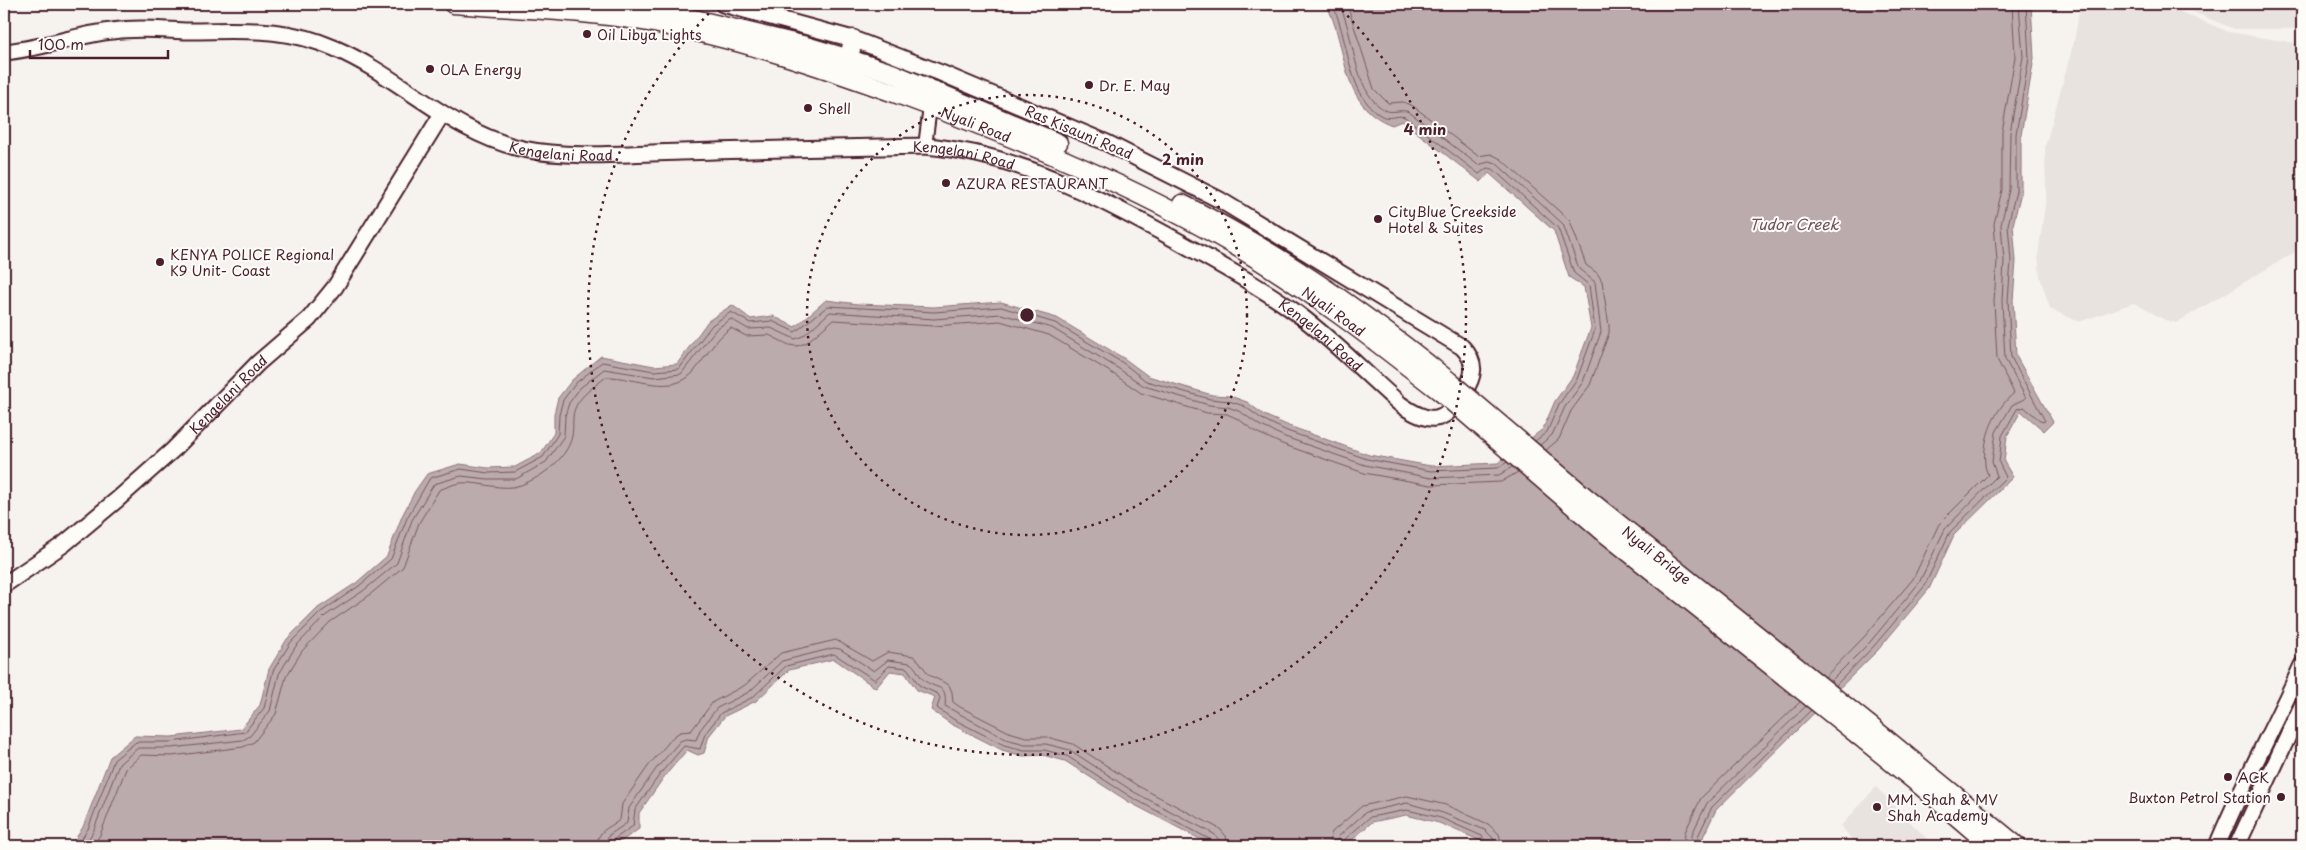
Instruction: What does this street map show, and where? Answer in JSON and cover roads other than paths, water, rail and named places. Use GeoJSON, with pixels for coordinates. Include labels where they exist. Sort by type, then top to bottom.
{"type":"FeatureCollection","features":[{"type":"Feature","properties":{"kind":"highway","name":"Nyali Road"},"geometry":{"type":"LineString","coordinates":[[454,4],[609,15],[672,26],[797,58],[1018,139],[1079,165],[1224,240],[1304,290],[1445,387]]}},
{"type":"Feature","properties":{"kind":"highway","name":"Nyali Road"},"geometry":{"type":"LineString","coordinates":[[632,4],[802,45],[892,73],[1068,148],[1249,238],[1336,295],[1402,342],[1445,387]]}},
{"type":"Feature","properties":{"kind":"highway"},"geometry":{"type":"LineString","coordinates":[[849,59],[853,39]]}},
{"type":"Feature","properties":{"kind":"highway","name":"Nyali Bridge"},"geometry":{"type":"LineString","coordinates":[[1445,387],[1589,500],[1864,730]]}},
{"type":"Feature","properties":{"kind":"highway"},"geometry":{"type":"LineString","coordinates":[[1864,730],[1991,846]]}},
{"type":"Feature","properties":{"kind":"highway"},"geometry":{"type":"LineString","coordinates":[[1864,730],[2017,846]]}},
{"type":"Feature","properties":{"kind":"main road","name":"Ras Kisauni Road"},"geometry":{"type":"LineString","coordinates":[[723,4],[853,39],[1060,122],[1151,163],[1266,226],[1462,346],[1472,362],[1474,373],[1454,409],[1449,414],[1436,418],[1418,416]]}},
{"type":"Feature","properties":{"kind":"main road","name":"Kengelani Road"},"geometry":{"type":"LineString","coordinates":[[4,52],[37,48],[79,37],[125,29],[275,31],[303,37],[336,48],[372,68],[466,128],[489,139],[523,149],[554,153],[608,154],[925,146],[964,150],[990,156],[1048,176],[1115,208],[1203,255],[1298,314],[1400,404],[1418,416]]}},
{"type":"Feature","properties":{"kind":"main road","name":"Kengelani Road"},"geometry":{"type":"LineString","coordinates":[[4,585],[64,544],[118,499],[174,449],[258,363],[309,319],[335,288],[442,114]]}},
{"type":"Feature","properties":{"kind":"main road"},"geometry":{"type":"LineString","coordinates":[[2217,846],[2236,802],[2273,729],[2302,665]]}},
{"type":"Feature","properties":{"kind":"main road"},"geometry":{"type":"LineString","coordinates":[[2237,846],[2302,706]]}},
{"type":"Feature","properties":{"kind":"street"},"geometry":{"type":"LineString","coordinates":[[925,146],[930,107]]}},
{"type":"Feature","properties":{"kind":"water","name":"Tudor Creek"},"geometry":{"type":"Polygon","coordinates":[[[1326,4],[2031,4],[2034,58],[2021,135],[2021,192],[2013,225],[2016,261],[2013,300],[2016,356],[2053,422],[2044,431],[2021,411],[2007,436],[2004,462],[2013,477],[1954,535],[1929,589],[1878,650],[1716,810],[1703,837],[1703,846],[1485,846],[1481,841],[1439,823],[1406,815],[1372,822],[1345,846],[1213,846],[1129,802],[1065,761],[1043,755],[1023,756],[1002,750],[951,724],[931,710],[935,697],[917,690],[905,673],[890,671],[876,688],[834,659],[789,670],[756,701],[725,716],[709,736],[704,753],[698,755],[687,750],[664,777],[639,813],[639,829],[614,846],[71,846],[83,827],[110,757],[135,736],[171,737],[241,729],[260,705],[269,669],[287,639],[318,608],[356,583],[387,556],[402,516],[415,491],[427,474],[460,464],[488,468],[515,467],[541,453],[554,433],[554,414],[558,398],[572,380],[601,356],[654,366],[677,364],[708,321],[732,305],[751,319],[773,316],[795,327],[826,300],[858,304],[934,307],[1001,302],[1057,318],[1125,359],[1148,376],[1212,395],[1230,396],[1247,402],[1264,415],[1289,426],[1369,455],[1431,466],[1498,463],[1543,429],[1555,401],[1573,376],[1591,328],[1584,287],[1569,277],[1554,231],[1489,173],[1481,182],[1402,121],[1392,125],[1375,116],[1362,104],[1353,89],[1347,73],[1333,21],[1326,4]]]}},
{"type":"Feature","properties":{"kind":"place","name":"Oil Libya Lights"},"geometry":{"type":"Point","coordinates":[587,34]}},
{"type":"Feature","properties":{"kind":"place","name":"OLA Energy"},"geometry":{"type":"Point","coordinates":[430,69]}},
{"type":"Feature","properties":{"kind":"place","name":"Dr. E. May"},"geometry":{"type":"Point","coordinates":[1089,85]}},
{"type":"Feature","properties":{"kind":"place","name":"Shell"},"geometry":{"type":"Point","coordinates":[808,108]}},
{"type":"Feature","properties":{"kind":"place","name":"AZURA RESTAURANT"},"geometry":{"type":"Point","coordinates":[946,183]}},
{"type":"Feature","properties":{"kind":"place","name":"CityBlue Creekside Hotel & Suites"},"geometry":{"type":"Point","coordinates":[1378,219]}},
{"type":"Feature","properties":{"kind":"place","name":"KENYA POLICE Regional K9 Unit- Coast"},"geometry":{"type":"Point","coordinates":[160,262]}},
{"type":"Feature","properties":{"kind":"place","name":"ACK"},"geometry":{"type":"Point","coordinates":[2228,777]}},
{"type":"Feature","properties":{"kind":"place","name":"Buxton Petrol Station"},"geometry":{"type":"Point","coordinates":[2281,797]}},
{"type":"Feature","properties":{"kind":"place","name":"MM. Shah & MV Shah Academy"},"geometry":{"type":"Point","coordinates":[1877,807]}}]}
